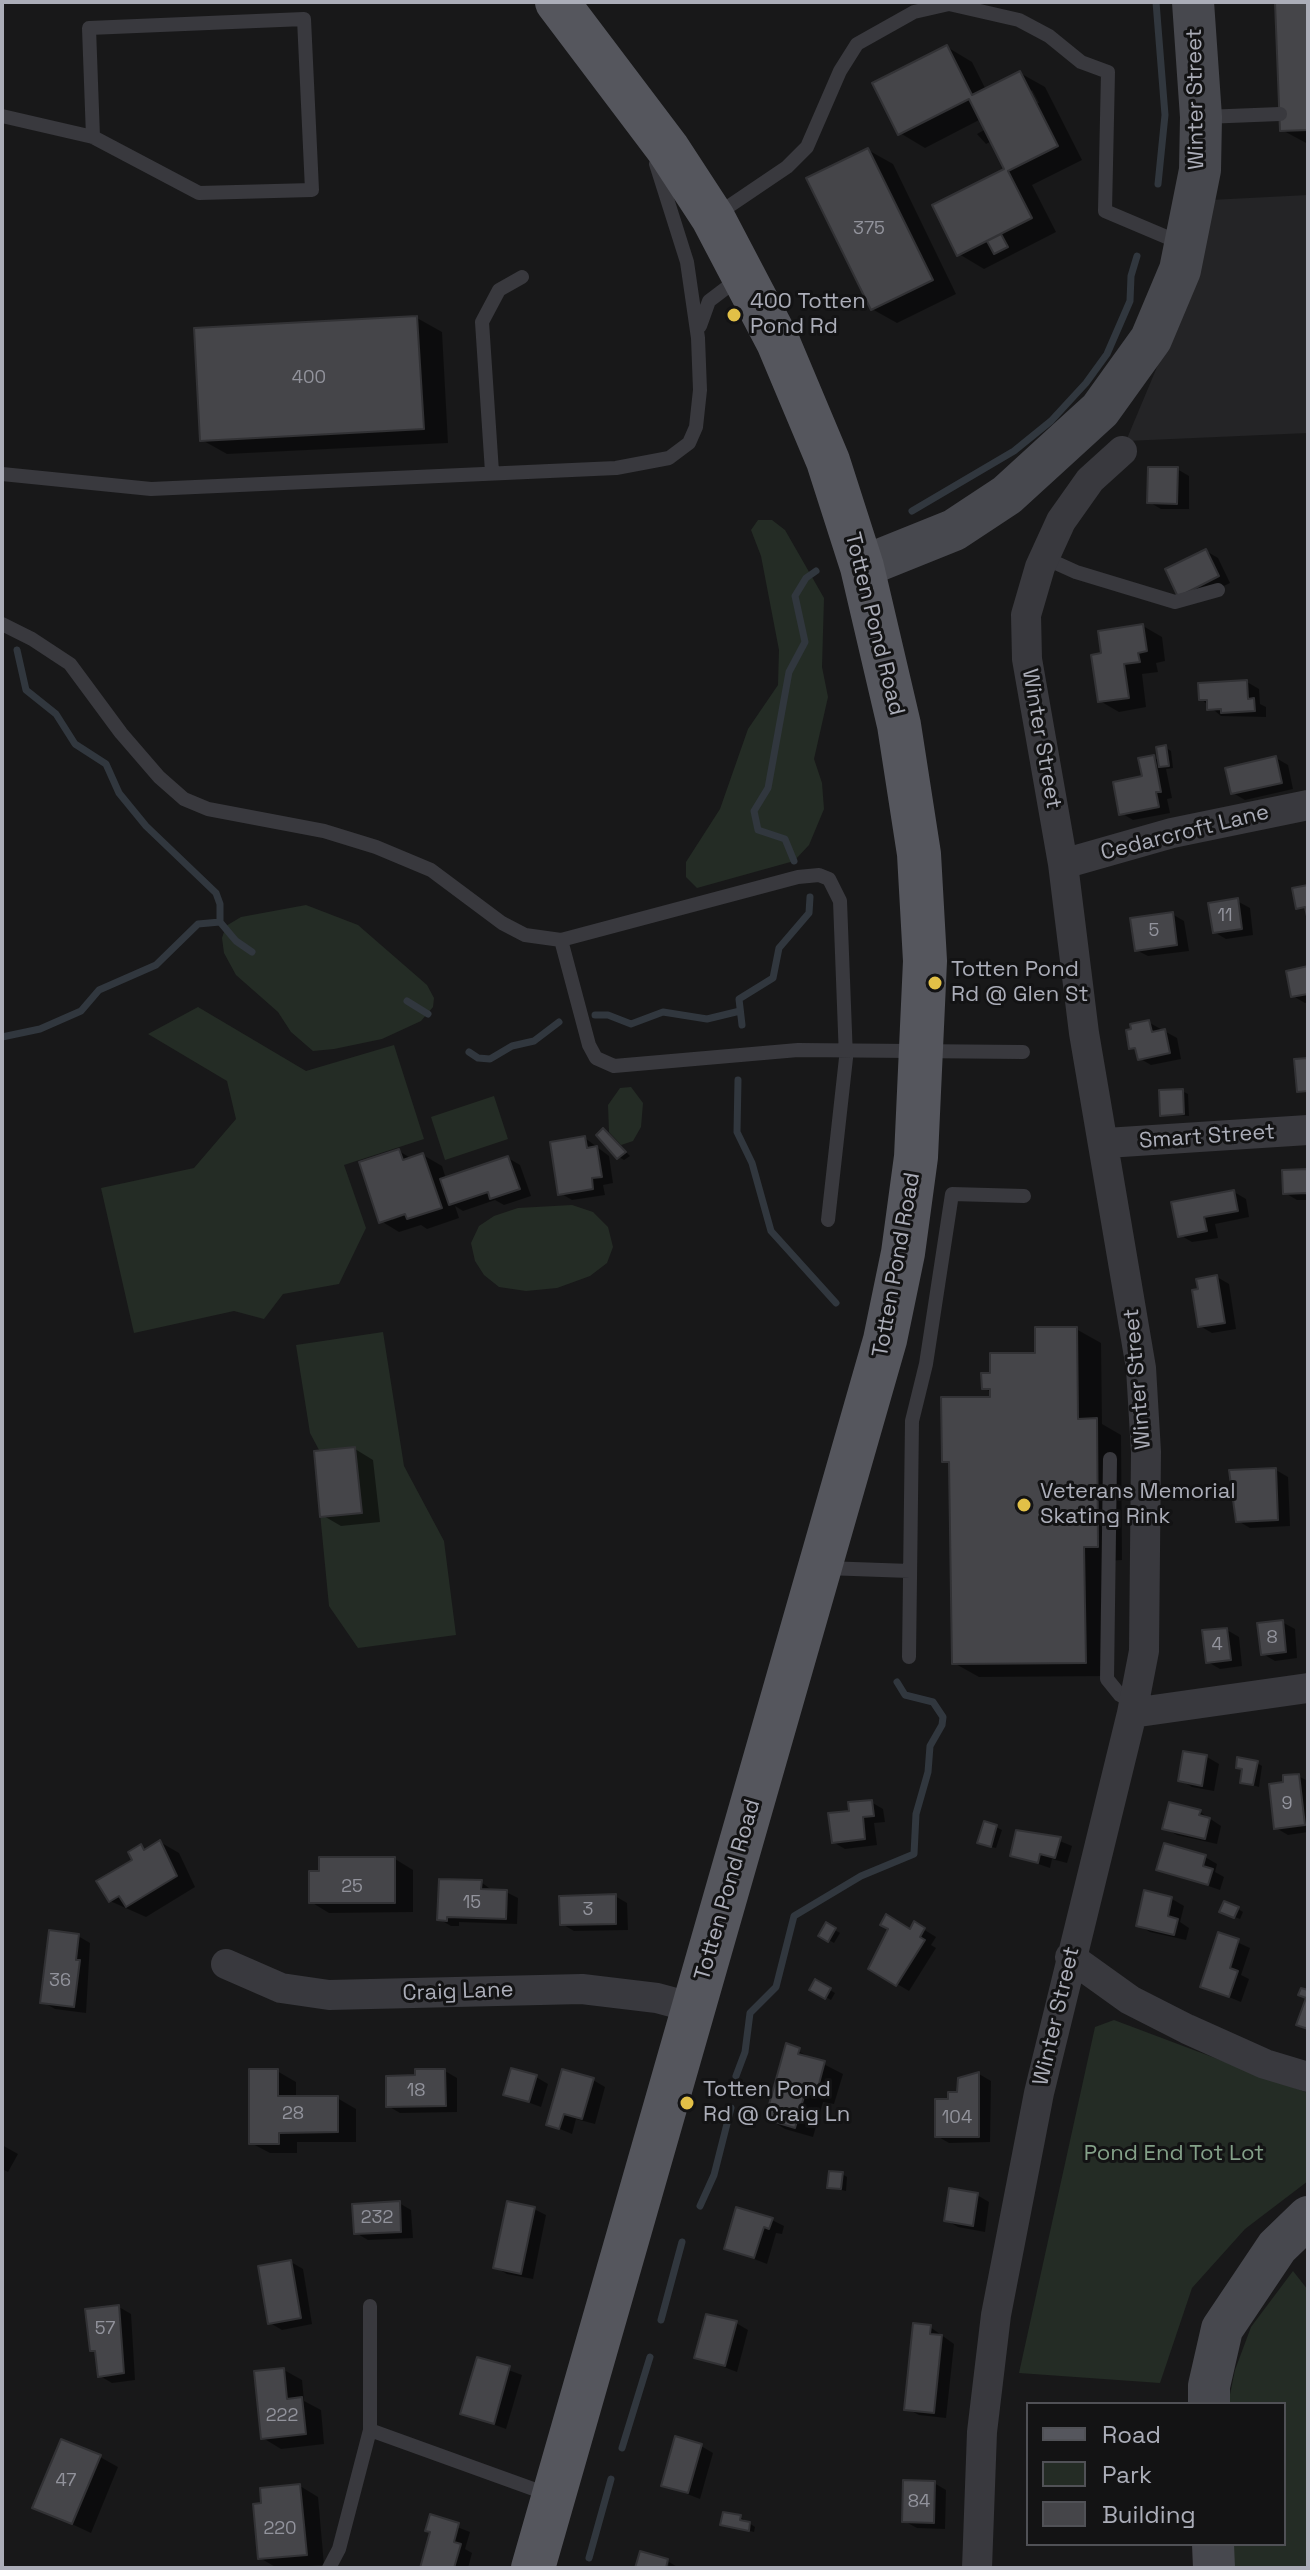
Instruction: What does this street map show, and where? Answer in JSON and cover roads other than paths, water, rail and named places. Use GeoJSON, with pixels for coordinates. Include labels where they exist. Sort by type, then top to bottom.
{"type":"FeatureCollection","features":[{"type":"Feature","properties":{"kind":"main road","name":"Totten Pond Road"},"geometry":{"type":"LineString","coordinates":[[533,2568],[875,1381],[894,1298],[913,1184],[923,1051],[924,919],[916,831],[899,725],[862,567],[813,422],[745,275],[713,218],[633,100],[557,2]]}},
{"type":"Feature","properties":{"kind":"street","name":"Winter Street"},"geometry":{"type":"LineString","coordinates":[[862,567],[932,540],[980,514],[1071,440],[1118,390],[1151,339],[1187,245],[1200,170],[1201,117],[1193,2]]}},
{"type":"Feature","properties":{"kind":"street","name":"Winter Street"},"geometry":{"type":"LineString","coordinates":[[977,2568],[982,2432],[989,2359],[1039,2093],[1133,1708],[1144,1651],[1146,1452],[1141,1368],[1106,1143],[1084,1033],[1063,864],[1027,659],[1026,615],[1061,521],[1090,480],[1122,451]]}},
{"type":"Feature","properties":{"kind":"street","name":"Cedarcroft Lane"},"geometry":{"type":"LineString","coordinates":[[1063,864],[1172,833],[1308,805]]}},
{"type":"Feature","properties":{"kind":"street","name":"Smart Street"},"geometry":{"type":"LineString","coordinates":[[1106,1143],[1308,1130]]}},
{"type":"Feature","properties":{"kind":"street"},"geometry":{"type":"LineString","coordinates":[[1133,1708],[1308,1688]]}},
{"type":"Feature","properties":{"kind":"street"},"geometry":{"type":"LineString","coordinates":[[1070,1957],[1130,2000],[1187,2029],[1265,2064],[1308,2077]]}},
{"type":"Feature","properties":{"kind":"street","name":"Craig Lane"},"geometry":{"type":"LineString","coordinates":[[226,1964],[281,1988],[329,1995],[582,1989],[657,1998],[694,2008]]}},
{"type":"Feature","properties":{"kind":"street"},"geometry":{"type":"LineString","coordinates":[[1209,2402],[1209,2386],[1222,2329],[1277,2247],[1308,2217]]}},
{"type":"Feature","properties":{"kind":"street"},"geometry":{"type":"LineString","coordinates":[[1213,2546],[1214,2568]]}},
{"type":"Feature","properties":{"kind":"lane"},"geometry":{"type":"LineString","coordinates":[[713,218],[787,167],[807,147],[840,71],[857,44],[914,12],[949,4],[1019,20],[1049,36],[1076,59],[1108,72],[1105,211],[1187,245]]}},
{"type":"Feature","properties":{"kind":"lane"},"geometry":{"type":"LineString","coordinates":[[2,116],[93,137],[199,193],[312,190],[304,19],[89,28],[93,137]]}},
{"type":"Feature","properties":{"kind":"lane"},"geometry":{"type":"LineString","coordinates":[[2,474],[151,489],[635,466],[675,455],[689,443],[696,427],[700,390],[698,338],[679,231],[633,100]]}},
{"type":"Feature","properties":{"kind":"lane"},"geometry":{"type":"LineString","coordinates":[[1201,117],[1280,114]]}},
{"type":"Feature","properties":{"kind":"lane"},"geometry":{"type":"LineString","coordinates":[[698,338],[709,301],[720,289],[745,275]]}},
{"type":"Feature","properties":{"kind":"lane"},"geometry":{"type":"LineString","coordinates":[[492,472],[482,322],[499,290],[522,277]]}},
{"type":"Feature","properties":{"kind":"lane"},"geometry":{"type":"LineString","coordinates":[[1045,558],[1076,572],[1175,602],[1218,590]]}},
{"type":"Feature","properties":{"kind":"lane"},"geometry":{"type":"LineString","coordinates":[[2,624],[70,664],[121,733],[159,777],[184,799],[208,809],[324,831],[376,847],[431,870],[517,932],[561,940],[798,877],[824,876],[837,888],[841,908],[846,1049],[828,1220]]}},
{"type":"Feature","properties":{"kind":"lane"},"geometry":{"type":"LineString","coordinates":[[561,940],[589,1045],[596,1058],[607,1064],[846,1049],[1023,1052]]}},
{"type":"Feature","properties":{"kind":"lane"},"geometry":{"type":"LineString","coordinates":[[909,1657],[912,1421],[926,1364],[952,1194],[1024,1196]]}},
{"type":"Feature","properties":{"kind":"lane"},"geometry":{"type":"LineString","coordinates":[[1110,1459],[1107,1679],[1133,1708]]}},
{"type":"Feature","properties":{"kind":"lane"},"geometry":{"type":"LineString","coordinates":[[821,1568],[910,1571]]}},
{"type":"Feature","properties":{"kind":"lane"},"geometry":{"type":"LineString","coordinates":[[329,2568],[339,2549],[370,2430],[370,2306]]}},
{"type":"Feature","properties":{"kind":"lane"},"geometry":{"type":"LineString","coordinates":[[370,2430],[553,2496]]}},
{"type":"Feature","properties":{"kind":"waterway"},"geometry":{"type":"LineString","coordinates":[[1156,2],[1165,115],[1158,184]]}},
{"type":"Feature","properties":{"kind":"waterway"},"geometry":{"type":"LineString","coordinates":[[912,511],[1014,451],[1051,421],[1086,383],[1107,354],[1130,301],[1131,276],[1137,256]]}},
{"type":"Feature","properties":{"kind":"waterway"},"geometry":{"type":"LineString","coordinates":[[794,861],[785,839],[758,830],[754,811],[768,788],[789,672],[805,642],[795,596],[806,578],[816,571]]}},
{"type":"Feature","properties":{"kind":"waterway"},"geometry":{"type":"LineString","coordinates":[[17,650],[26,690],[56,714],[75,744],[106,764],[119,793],[146,826],[216,893],[220,904],[220,922]]}},
{"type":"Feature","properties":{"kind":"waterway"},"geometry":{"type":"LineString","coordinates":[[742,1025],[739,999],[773,978],[779,948],[809,913],[810,897]]}},
{"type":"Feature","properties":{"kind":"waterway"},"geometry":{"type":"LineString","coordinates":[[2,1037],[40,1029],[81,1011],[99,990],[156,965],[198,924],[220,922],[236,941],[252,952]]}},
{"type":"Feature","properties":{"kind":"waterway"},"geometry":{"type":"LineString","coordinates":[[407,1001],[428,1014]]}},
{"type":"Feature","properties":{"kind":"waterway"},"geometry":{"type":"LineString","coordinates":[[595,1015],[608,1015],[631,1024],[663,1012],[707,1019],[740,1011]]}},
{"type":"Feature","properties":{"kind":"waterway"},"geometry":{"type":"LineString","coordinates":[[469,1052],[478,1058],[490,1059],[512,1046],[534,1041],[559,1022]]}},
{"type":"Feature","properties":{"kind":"waterway"},"geometry":{"type":"LineString","coordinates":[[738,1080],[737,1132],[752,1163],[771,1231],[836,1303]]}},
{"type":"Feature","properties":{"kind":"waterway"},"geometry":{"type":"LineString","coordinates":[[736,2076],[745,2052],[750,2013],[776,1987],[794,1916],[861,1876],[914,1854],[916,1814],[928,1772],[930,1746],[943,1717],[933,1702],[905,1695],[897,1682]]}},
{"type":"Feature","properties":{"kind":"waterway"},"geometry":{"type":"LineString","coordinates":[[700,2206],[714,2175],[731,2108]]}},
{"type":"Feature","properties":{"kind":"waterway"},"geometry":{"type":"LineString","coordinates":[[661,2320],[682,2242]]}},
{"type":"Feature","properties":{"kind":"waterway"},"geometry":{"type":"LineString","coordinates":[[622,2448],[650,2357]]}},
{"type":"Feature","properties":{"kind":"waterway"},"geometry":{"type":"LineString","coordinates":[[589,2558],[611,2479]]}},
{"type":"Feature","properties":{"kind":"place","name":"400 Totten Pond Rd"},"geometry":{"type":"Point","coordinates":[734,315]}},
{"type":"Feature","properties":{"kind":"place","name":"Totten Pond Rd @ Glen St"},"geometry":{"type":"Point","coordinates":[935,983]}},
{"type":"Feature","properties":{"kind":"place","name":"Veterans Memorial Skating Rink"},"geometry":{"type":"Point","coordinates":[1024,1505]}},
{"type":"Feature","properties":{"kind":"place","name":"Totten Pond Rd @ Craig Ln"},"geometry":{"type":"Point","coordinates":[687,2103]}},
{"type":"Feature","properties":{"kind":"park label","name":"Pond End Tot Lot"},"geometry":{"type":"Point","coordinates":[1174,2154]}}]}
